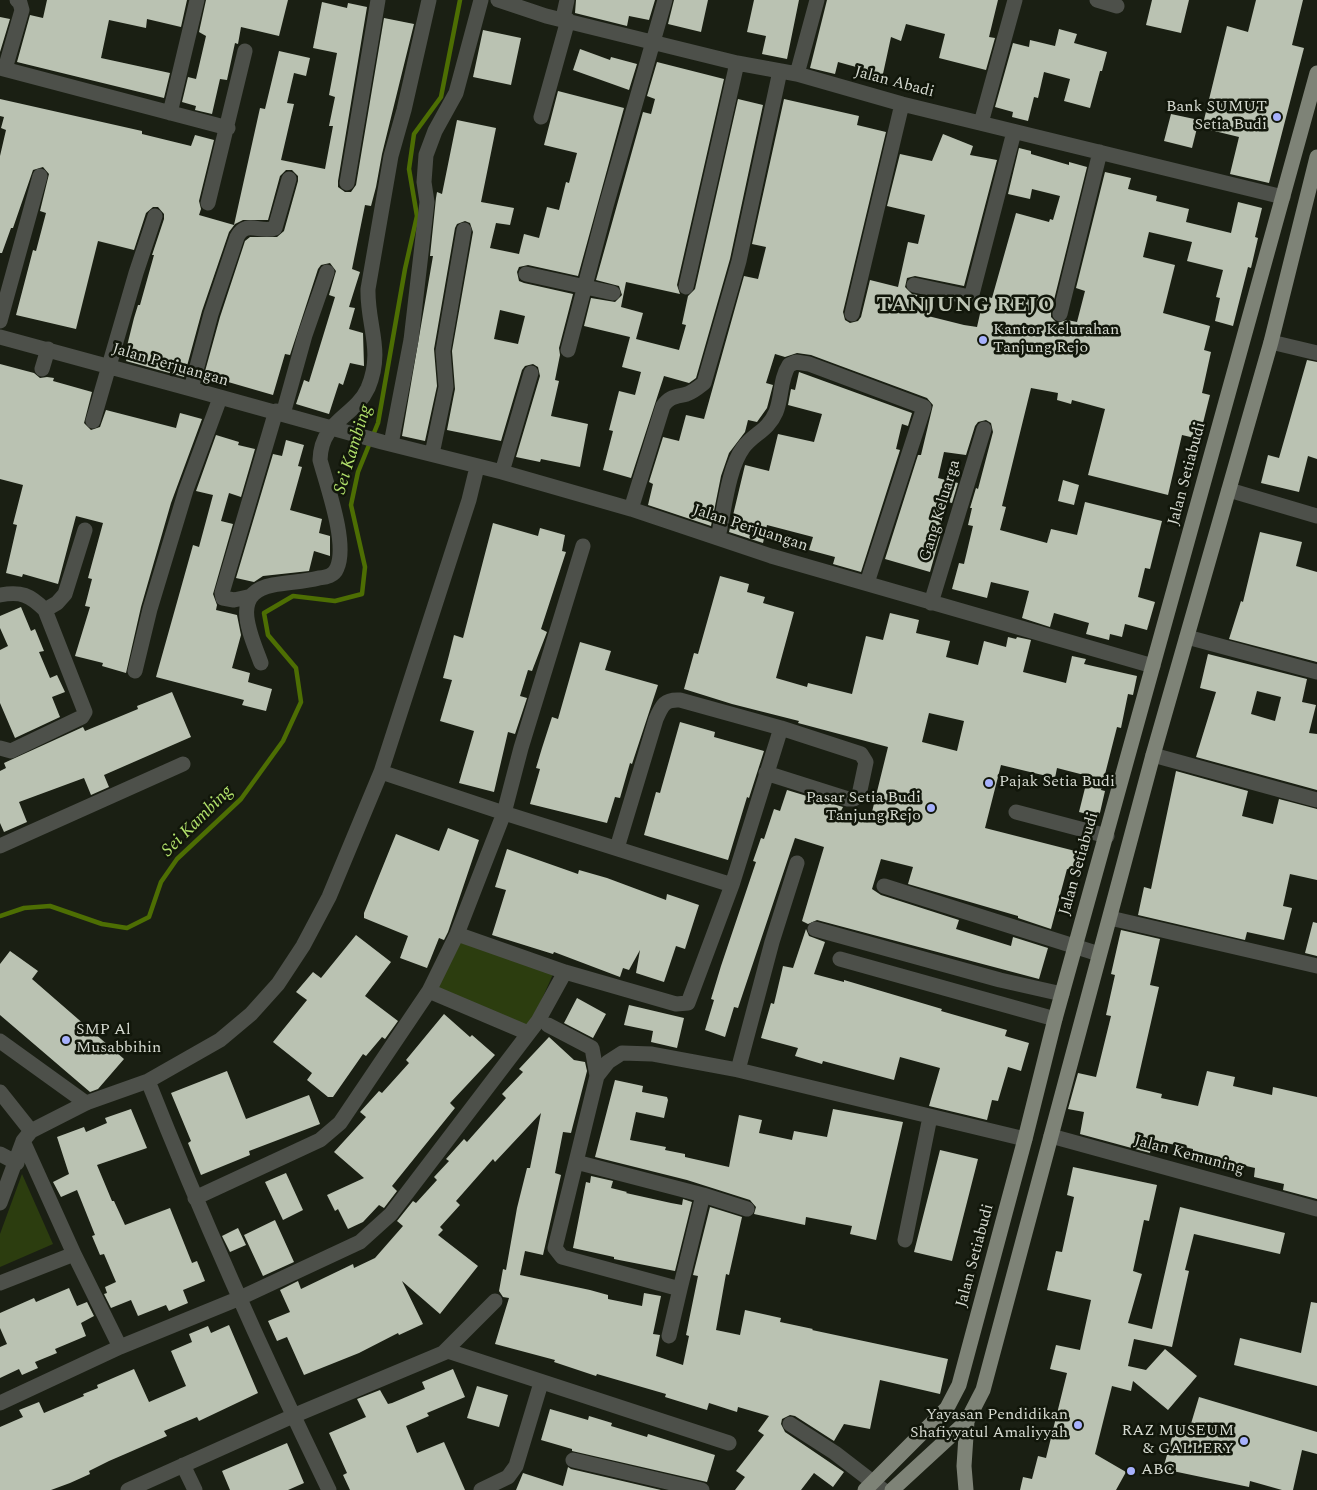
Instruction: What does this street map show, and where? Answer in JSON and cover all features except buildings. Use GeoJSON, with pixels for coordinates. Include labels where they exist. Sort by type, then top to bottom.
{"type":"FeatureCollection","features":[{"type":"Feature","properties":{"kind":"main road","name":"Jalan Setiabudi"},"geometry":{"type":"LineString","coordinates":[[873,1487],[943,1413],[959,1385],[1025,1140],[1055,1019],[1317,73]]}},
{"type":"Feature","properties":{"kind":"main road"},"geometry":{"type":"LineString","coordinates":[[892,1490],[967,1421],[983,1390],[1153,755],[1271,342],[1315,174],[1317,157]]}},
{"type":"Feature","properties":{"kind":"main road"},"geometry":{"type":"LineString","coordinates":[[966,1490],[964,1466],[967,1421]]}},
{"type":"Feature","properties":{"kind":"street"},"geometry":{"type":"LineString","coordinates":[[17,0],[22,10],[3,69],[228,128]]}},
{"type":"Feature","properties":{"kind":"street"},"geometry":{"type":"LineString","coordinates":[[170,113],[197,0]]}},
{"type":"Feature","properties":{"kind":"street"},"geometry":{"type":"LineString","coordinates":[[347,183],[378,0]]}},
{"type":"Feature","properties":{"kind":"street"},"geometry":{"type":"LineString","coordinates":[[327,272],[279,413],[222,593],[223,598],[230,600],[252,596],[265,587],[328,576],[336,570],[340,559],[338,536],[320,460],[332,428],[360,400],[368,387],[374,368],[376,345],[368,301],[368,289],[391,156],[404,110],[429,0]]}},
{"type":"Feature","properties":{"kind":"street"},"geometry":{"type":"LineString","coordinates":[[386,443],[411,340],[427,202],[424,182],[426,156],[435,131],[456,93],[481,0]]}},
{"type":"Feature","properties":{"kind":"street","name":"Jalan Abadi"},"geometry":{"type":"LineString","coordinates":[[498,0],[546,16],[565,19],[738,63],[797,74],[902,104],[1283,197]]}},
{"type":"Feature","properties":{"kind":"street"},"geometry":{"type":"LineString","coordinates":[[541,117],[565,19],[567,0]]}},
{"type":"Feature","properties":{"kind":"street"},"geometry":{"type":"LineString","coordinates":[[568,350],[665,0]]}},
{"type":"Feature","properties":{"kind":"street"},"geometry":{"type":"LineString","coordinates":[[797,74],[817,0]]}},
{"type":"Feature","properties":{"kind":"street"},"geometry":{"type":"LineString","coordinates":[[981,123],[1015,0]]}},
{"type":"Feature","properties":{"kind":"street"},"geometry":{"type":"LineString","coordinates":[[1097,0],[1117,6]]}},
{"type":"Feature","properties":{"kind":"street"},"geometry":{"type":"LineString","coordinates":[[208,203],[228,128],[244,51]]}},
{"type":"Feature","properties":{"kind":"street"},"geometry":{"type":"LineString","coordinates":[[686,287],[738,63]]}},
{"type":"Feature","properties":{"kind":"street"},"geometry":{"type":"LineString","coordinates":[[631,510],[662,406],[668,399],[691,392],[704,383],[739,261],[780,71]]}},
{"type":"Feature","properties":{"kind":"street"},"geometry":{"type":"LineString","coordinates":[[852,314],[902,104]]}},
{"type":"Feature","properties":{"kind":"street"},"geometry":{"type":"LineString","coordinates":[[914,286],[969,297],[972,294],[1014,132]]}},
{"type":"Feature","properties":{"kind":"street"},"geometry":{"type":"LineString","coordinates":[[1060,314],[1100,152]]}},
{"type":"Feature","properties":{"kind":"street"},"geometry":{"type":"LineString","coordinates":[[0,321],[40,176]]}},
{"type":"Feature","properties":{"kind":"street"},"geometry":{"type":"LineString","coordinates":[[191,388],[237,237],[244,228],[266,230],[275,228],[289,180]]}},
{"type":"Feature","properties":{"kind":"street"},"geometry":{"type":"LineString","coordinates":[[93,421],[155,216]]}},
{"type":"Feature","properties":{"kind":"street"},"geometry":{"type":"LineString","coordinates":[[432,454],[446,387],[443,351],[464,230]]}},
{"type":"Feature","properties":{"kind":"street"},"geometry":{"type":"LineString","coordinates":[[526,274],[613,293]]}},
{"type":"Feature","properties":{"kind":"street","name":"Jalan Perjuangan"},"geometry":{"type":"LineString","coordinates":[[0,337],[386,443],[502,472],[718,537],[771,556],[1153,666]]}},
{"type":"Feature","properties":{"kind":"street"},"geometry":{"type":"LineString","coordinates":[[1271,342],[1317,353]]}},
{"type":"Feature","properties":{"kind":"street"},"geometry":{"type":"LineString","coordinates":[[42,370],[48,349]]}},
{"type":"Feature","properties":{"kind":"street"},"geometry":{"type":"LineString","coordinates":[[718,537],[733,473],[742,449],[770,423],[777,411],[784,374],[789,364],[796,362],[809,364],[924,407],[867,583]]}},
{"type":"Feature","properties":{"kind":"street"},"geometry":{"type":"LineString","coordinates":[[502,472],[531,374]]}},
{"type":"Feature","properties":{"kind":"street"},"geometry":{"type":"LineString","coordinates":[[135,671],[150,609],[186,490],[220,398]]}},
{"type":"Feature","properties":{"kind":"street","name":"Gang Keluarga"},"geometry":{"type":"LineString","coordinates":[[931,603],[984,429]]}},
{"type":"Feature","properties":{"kind":"street"},"geometry":{"type":"LineString","coordinates":[[0,1204],[27,1136],[86,1104],[148,1081],[220,1040],[251,1014],[278,984],[303,946],[329,897],[381,772],[469,500],[477,467]]}},
{"type":"Feature","properties":{"kind":"street"},"geometry":{"type":"LineString","coordinates":[[1229,490],[1317,516]]}},
{"type":"Feature","properties":{"kind":"street"},"geometry":{"type":"LineString","coordinates":[[45,610],[57,603],[65,594],[85,530]]}},
{"type":"Feature","properties":{"kind":"street"},"geometry":{"type":"LineString","coordinates":[[195,1198],[320,1140],[331,1132],[340,1123],[429,991],[457,934],[504,813],[521,748],[583,546]]}},
{"type":"Feature","properties":{"kind":"street"},"geometry":{"type":"LineString","coordinates":[[0,595],[24,593],[33,598],[45,610],[86,712],[82,717],[11,751],[0,748]]}},
{"type":"Feature","properties":{"kind":"street"},"geometry":{"type":"LineString","coordinates":[[252,596],[246,613],[261,662]]}},
{"type":"Feature","properties":{"kind":"street"},"geometry":{"type":"LineString","coordinates":[[1187,637],[1317,672]]}},
{"type":"Feature","properties":{"kind":"street"},"geometry":{"type":"LineString","coordinates":[[617,848],[656,719],[663,704],[669,700],[680,700],[782,728],[864,757],[866,765],[859,795],[854,799],[848,799],[766,773]]}},
{"type":"Feature","properties":{"kind":"street"},"geometry":{"type":"LineString","coordinates":[[457,934],[565,972],[676,1004],[685,1004],[690,1000],[732,885],[766,773],[782,728]]}},
{"type":"Feature","properties":{"kind":"street"},"geometry":{"type":"LineString","coordinates":[[1153,755],[1317,800]]}},
{"type":"Feature","properties":{"kind":"street"},"geometry":{"type":"LineString","coordinates":[[0,846],[183,764]]}},
{"type":"Feature","properties":{"kind":"street"},"geometry":{"type":"LineString","coordinates":[[381,772],[732,885]]}},
{"type":"Feature","properties":{"kind":"street"},"geometry":{"type":"LineString","coordinates":[[1016,812],[1107,836]]}},
{"type":"Feature","properties":{"kind":"street"},"geometry":{"type":"LineString","coordinates":[[738,1070],[772,942],[797,862]]}},
{"type":"Feature","properties":{"kind":"street"},"geometry":{"type":"LineString","coordinates":[[884,886],[1100,954]]}},
{"type":"Feature","properties":{"kind":"street"},"geometry":{"type":"LineString","coordinates":[[1110,918],[1317,966]]}},
{"type":"Feature","properties":{"kind":"street"},"geometry":{"type":"LineString","coordinates":[[815,929],[1000,980],[1062,994]]}},
{"type":"Feature","properties":{"kind":"street"},"geometry":{"type":"LineString","coordinates":[[840,959],[1055,1019]]}},
{"type":"Feature","properties":{"kind":"street"},"geometry":{"type":"LineString","coordinates":[[0,1403],[120,1346],[240,1298],[370,1236],[391,1214],[538,1020],[565,972]]}},
{"type":"Feature","properties":{"kind":"street"},"geometry":{"type":"LineString","coordinates":[[429,991],[528,1033]]}},
{"type":"Feature","properties":{"kind":"street"},"geometry":{"type":"LineString","coordinates":[[548,1026],[592,1048],[622,1053],[652,1054],[738,1070],[1025,1140]]}},
{"type":"Feature","properties":{"kind":"street"},"geometry":{"type":"LineString","coordinates":[[0,1040],[86,1104]]}},
{"type":"Feature","properties":{"kind":"street"},"geometry":{"type":"LineString","coordinates":[[592,1048],[597,1076],[554,1244],[557,1252],[562,1256],[680,1289]]}},
{"type":"Feature","properties":{"kind":"street"},"geometry":{"type":"LineString","coordinates":[[597,1076],[608,1062],[622,1053]]}},
{"type":"Feature","properties":{"kind":"street"},"geometry":{"type":"LineString","coordinates":[[148,1081],[195,1198],[293,1416],[329,1490]]}},
{"type":"Feature","properties":{"kind":"street"},"geometry":{"type":"LineString","coordinates":[[0,1092],[27,1136],[74,1254],[120,1346]]}},
{"type":"Feature","properties":{"kind":"street"},"geometry":{"type":"LineString","coordinates":[[905,1240],[930,1117]]}},
{"type":"Feature","properties":{"kind":"street","name":"Jalan Kemuning"},"geometry":{"type":"LineString","coordinates":[[1051,1136],[1317,1209]]}},
{"type":"Feature","properties":{"kind":"street"},"geometry":{"type":"LineString","coordinates":[[0,1154],[17,1163]]}},
{"type":"Feature","properties":{"kind":"street"},"geometry":{"type":"LineString","coordinates":[[576,1162],[703,1195],[747,1209]]}},
{"type":"Feature","properties":{"kind":"street"},"geometry":{"type":"LineString","coordinates":[[669,1336],[703,1195]]}},
{"type":"Feature","properties":{"kind":"street"},"geometry":{"type":"LineString","coordinates":[[0,1283],[74,1254]]}},
{"type":"Feature","properties":{"kind":"street"},"geometry":{"type":"LineString","coordinates":[[128,1490],[293,1416],[444,1352],[495,1302]]}},
{"type":"Feature","properties":{"kind":"street"},"geometry":{"type":"LineString","coordinates":[[444,1352],[456,1353],[540,1383],[729,1444]]}},
{"type":"Feature","properties":{"kind":"street"},"geometry":{"type":"LineString","coordinates":[[481,1490],[508,1477],[516,1466],[540,1383]]}},
{"type":"Feature","properties":{"kind":"street"},"geometry":{"type":"LineString","coordinates":[[790,1424],[835,1453],[873,1487]]}},
{"type":"Feature","properties":{"kind":"street"},"geometry":{"type":"LineString","coordinates":[[573,1460],[702,1490]]}},
{"type":"Feature","properties":{"kind":"street"},"geometry":{"type":"LineString","coordinates":[[182,1465],[195,1490]]}},
{"type":"Feature","properties":{"kind":"green space"},"geometry":{"type":"Polygon","coordinates":[[[456,938],[554,972],[528,1030],[433,992],[456,938]]]}},
{"type":"Feature","properties":{"kind":"green space"},"geometry":{"type":"Polygon","coordinates":[[[22,1174],[53,1244],[0,1267],[0,1234],[22,1174]]]}},
{"type":"Feature","properties":{"kind":"waterway","name":"Sei Kambing"},"geometry":{"type":"LineString","coordinates":[[0,916],[24,908],[50,906],[102,924],[127,928],[149,917],[161,882],[177,859],[241,799],[283,741],[301,702],[296,668],[268,635],[264,613],[293,596],[335,601],[362,594],[365,567],[351,505],[358,472],[378,423],[405,269],[417,216],[409,169],[414,134],[441,97],[460,0]]}},
{"type":"Feature","properties":{"kind":"place","name":"Bank SUMUT Setia Budi"},"geometry":{"type":"Point","coordinates":[1277,117]}},
{"type":"Feature","properties":{"kind":"place","name":"Kantor Kelurahan Tanjung Rejo"},"geometry":{"type":"Point","coordinates":[983,340]}},
{"type":"Feature","properties":{"kind":"place","name":"Pajak Setia Budi"},"geometry":{"type":"Point","coordinates":[989,783]}},
{"type":"Feature","properties":{"kind":"place","name":"Pasar Setia Budi Tanjung Rejo"},"geometry":{"type":"Point","coordinates":[931,808]}},
{"type":"Feature","properties":{"kind":"place","name":"SMP Al Musabbihin"},"geometry":{"type":"Point","coordinates":[66,1040]}},
{"type":"Feature","properties":{"kind":"place","name":"Yayasan Pendidikan Shafiyyatul Amaliyyah"},"geometry":{"type":"Point","coordinates":[1078,1425]}},
{"type":"Feature","properties":{"kind":"place","name":"RAZ MUSEUM & GALLERY"},"geometry":{"type":"Point","coordinates":[1244,1441]}},
{"type":"Feature","properties":{"kind":"place","name":"ABC"},"geometry":{"type":"Point","coordinates":[1131,1471]}},
{"type":"Feature","properties":{"kind":"district","name":"TANJUNG REJO"},"geometry":{"type":"Point","coordinates":[966,307]}}]}
